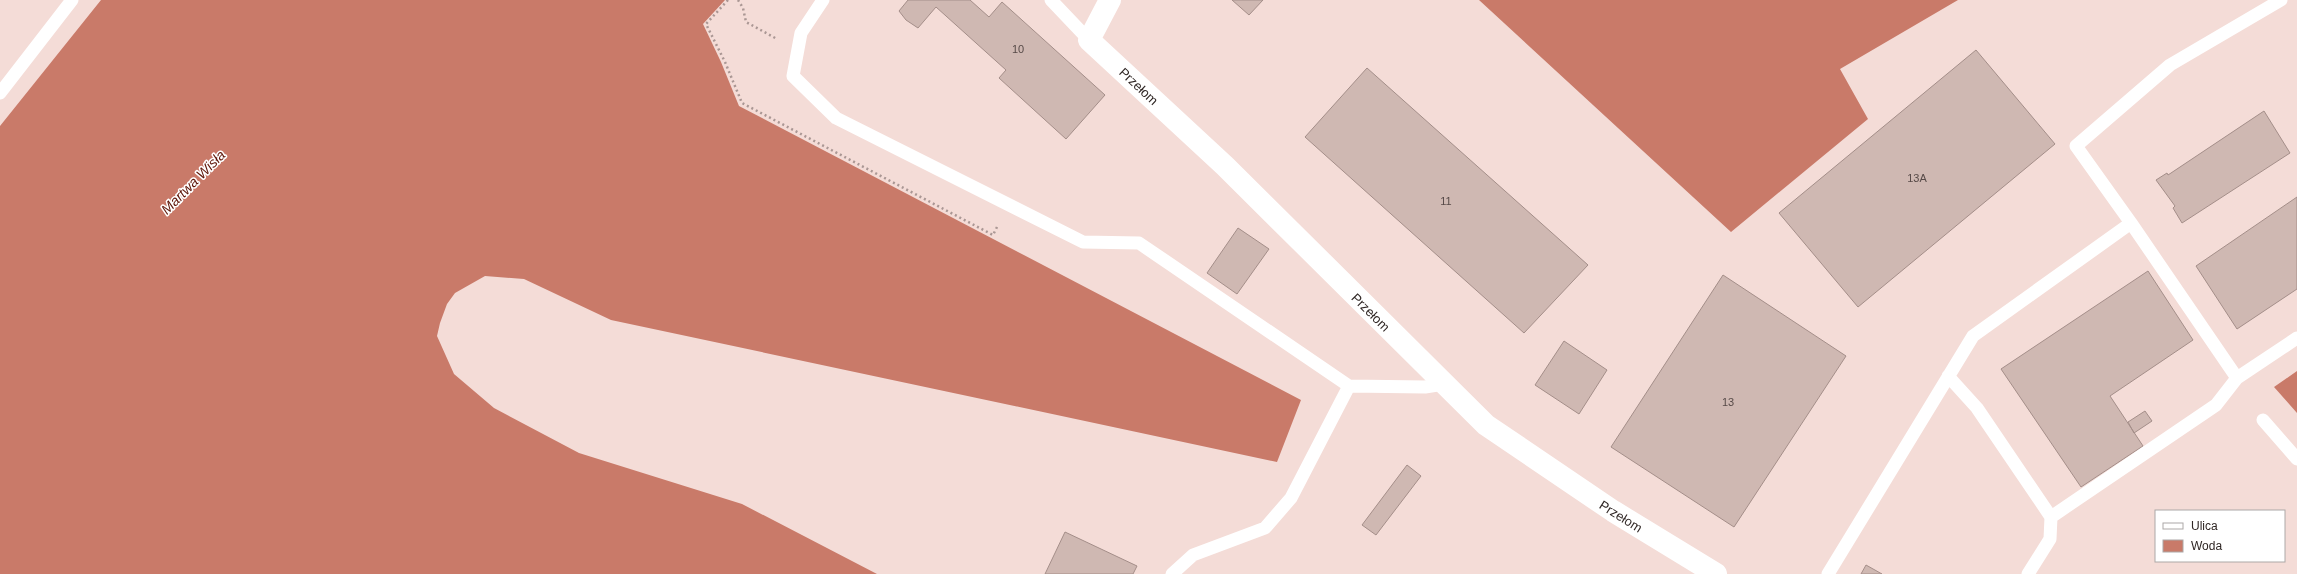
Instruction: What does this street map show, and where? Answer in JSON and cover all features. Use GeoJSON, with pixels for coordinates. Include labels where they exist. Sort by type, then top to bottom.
{"type":"FeatureCollection","features":[{"type":"Feature","properties":{"kind":"street"},"geometry":{"type":"LineString","coordinates":[[1089,40],[1110,0]]}},
{"type":"Feature","properties":{"kind":"street","name":"Przełom"},"geometry":{"type":"LineString","coordinates":[[1089,40],[1224,166],[1486,425],[1613,511],[1716,574]]}},
{"type":"Feature","properties":{"kind":"lane"},"geometry":{"type":"LineString","coordinates":[[0,93],[72,0]]}},
{"type":"Feature","properties":{"kind":"lane"},"geometry":{"type":"LineString","coordinates":[[823,0],[801,33],[793,76],[836,118],[1083,242],[1139,243],[1349,386],[1425,387],[1444,384]]}},
{"type":"Feature","properties":{"kind":"lane"},"geometry":{"type":"LineString","coordinates":[[1051,0],[1089,40]]}},
{"type":"Feature","properties":{"kind":"lane"},"geometry":{"type":"LineString","coordinates":[[2237,378],[2076,146],[2170,65],[2281,0]]}},
{"type":"Feature","properties":{"kind":"lane"},"geometry":{"type":"LineString","coordinates":[[1828,574],[1973,336],[2131,224]]}},
{"type":"Feature","properties":{"kind":"lane"},"geometry":{"type":"LineString","coordinates":[[2051,517],[2216,405],[2237,378],[2297,338]]}},
{"type":"Feature","properties":{"kind":"lane"},"geometry":{"type":"LineString","coordinates":[[1948,376],[1977,408],[2051,517],[2050,539],[2028,574]]}},
{"type":"Feature","properties":{"kind":"lane"},"geometry":{"type":"LineString","coordinates":[[1172,574],[1193,555],[1265,528],[1291,498],[1349,386]]}},
{"type":"Feature","properties":{"kind":"lane"},"geometry":{"type":"LineString","coordinates":[[2263,420],[2297,459]]}},
{"type":"Feature","properties":{"kind":"path"},"geometry":{"type":"LineString","coordinates":[[738,0],[743,8],[746,22],[798,50]]}},
{"type":"Feature","properties":{"kind":"water","name":"Martwa Wisła"},"geometry":{"type":"Polygon","coordinates":[[[101,0],[725,0],[703,24],[721,62],[739,106],[1301,400],[1277,462],[611,320],[524,279],[485,276],[455,293],[447,304],[437,336],[454,374],[494,408],[579,453],[742,504],[877,574],[0,574],[0,126],[101,0]]]}},
{"type":"Feature","properties":{"kind":"water"},"geometry":{"type":"Polygon","coordinates":[[[1479,0],[1958,0],[1840,69],[1868,119],[1731,232],[1479,0]]]}},
{"type":"Feature","properties":{"kind":"water"},"geometry":{"type":"Polygon","coordinates":[[[2297,371],[2297,413],[2274,387],[2297,371]]]}},
{"type":"Feature","properties":{"kind":"building"},"geometry":{"type":"Polygon","coordinates":[[[908,0],[970,0],[989,17],[1002,2],[1105,95],[1066,139],[999,78],[1006,70],[936,7],[918,28],[906,20],[899,11],[908,0]]]}},
{"type":"Feature","properties":{"kind":"building"},"geometry":{"type":"Polygon","coordinates":[[[1232,0],[1263,0],[1249,15],[1232,0]]]}},
{"type":"Feature","properties":{"kind":"building"},"geometry":{"type":"Polygon","coordinates":[[[1976,50],[2055,144],[1858,307],[1779,213],[1976,50]]]}},
{"type":"Feature","properties":{"kind":"building"},"geometry":{"type":"Polygon","coordinates":[[[1367,68],[1588,265],[1524,333],[1305,137],[1367,68]]]}},
{"type":"Feature","properties":{"kind":"building"},"geometry":{"type":"Polygon","coordinates":[[[2264,111],[2290,153],[2182,223],[2173,208],[2175,206],[2156,180],[2167,173],[2168,175],[2264,111]]]}},
{"type":"Feature","properties":{"kind":"building"},"geometry":{"type":"Polygon","coordinates":[[[2297,197],[2297,289],[2237,329],[2196,266],[2297,197]]]}},
{"type":"Feature","properties":{"kind":"building"},"geometry":{"type":"Polygon","coordinates":[[[1238,228],[1269,249],[1237,294],[1207,273],[1238,228]]]}},
{"type":"Feature","properties":{"kind":"building"},"geometry":{"type":"Polygon","coordinates":[[[2148,271],[2193,340],[2110,396],[2143,446],[2081,487],[2001,369],[2148,271]]]}},
{"type":"Feature","properties":{"kind":"building"},"geometry":{"type":"Polygon","coordinates":[[[1723,275],[1846,356],[1734,527],[1611,447],[1723,275]]]}},
{"type":"Feature","properties":{"kind":"building"},"geometry":{"type":"Polygon","coordinates":[[[1564,341],[1607,370],[1579,414],[1535,385],[1564,341]]]}},
{"type":"Feature","properties":{"kind":"building"},"geometry":{"type":"Polygon","coordinates":[[[2145,411],[2152,421],[2134,433],[2128,422],[2145,411]]]}},
{"type":"Feature","properties":{"kind":"building"},"geometry":{"type":"Polygon","coordinates":[[[1407,465],[1421,476],[1376,535],[1362,525],[1407,465]]]}},
{"type":"Feature","properties":{"kind":"building"},"geometry":{"type":"Polygon","coordinates":[[[1065,532],[1137,566],[1133,574],[1045,574],[1065,532]]]}},
{"type":"Feature","properties":{"kind":"building"},"geometry":{"type":"Polygon","coordinates":[[[1866,565],[1882,574],[1861,574],[1866,565]]]}}]}
